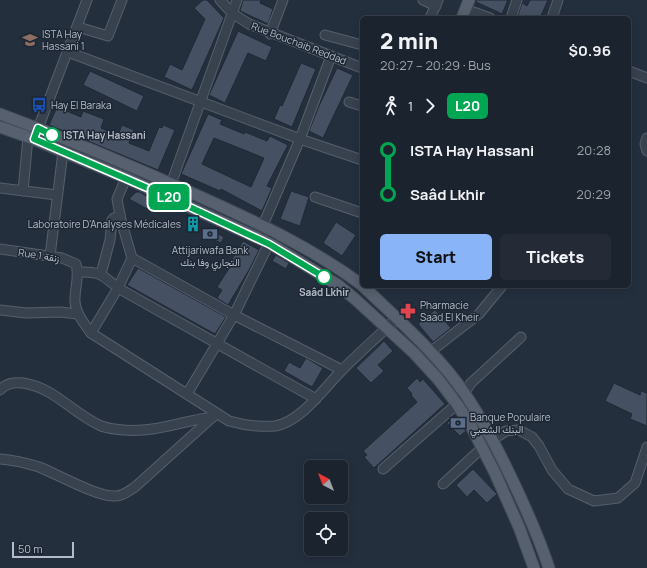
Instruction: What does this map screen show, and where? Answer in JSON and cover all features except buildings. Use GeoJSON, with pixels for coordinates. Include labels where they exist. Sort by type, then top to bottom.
{"type":"FeatureCollection","features":[{"type":"Feature","properties":{"kind":"main road"},"geometry":{"type":"LineString","coordinates":[[0,114],[38,128],[171,184],[263,225],[334,265],[360,284]]}},
{"type":"Feature","properties":{"kind":"main road"},"geometry":{"type":"LineString","coordinates":[[0,127],[31,138],[126,178],[269,244],[338,285],[355,299],[414,353],[438,379],[472,428],[519,527],[534,568]]}},
{"type":"Feature","properties":{"kind":"main road"},"geometry":{"type":"LineString","coordinates":[[355,299],[361,288]]}},
{"type":"Feature","properties":{"kind":"main road"},"geometry":{"type":"LineString","coordinates":[[364,288],[430,352],[465,393],[492,440],[537,533],[549,568]]}},
{"type":"Feature","properties":{"kind":"street"},"geometry":{"type":"LineString","coordinates":[[23,191],[31,138],[38,128],[87,0]]}},
{"type":"Feature","properties":{"kind":"street"},"geometry":{"type":"LineString","coordinates":[[78,26],[108,36],[122,0]]}},
{"type":"Feature","properties":{"kind":"street","name":"Rue Bouchaib Reddad"},"geometry":{"type":"LineString","coordinates":[[220,0],[232,13],[249,24],[270,34],[360,67]]}},
{"type":"Feature","properties":{"kind":"street"},"geometry":{"type":"LineString","coordinates":[[171,184],[237,0]]}},
{"type":"Feature","properties":{"kind":"street"},"geometry":{"type":"LineString","coordinates":[[270,34],[283,0]]}},
{"type":"Feature","properties":{"kind":"street"},"geometry":{"type":"LineString","coordinates":[[423,0],[437,3],[431,16]]}},
{"type":"Feature","properties":{"kind":"street"},"geometry":{"type":"LineString","coordinates":[[512,16],[517,0]]}},
{"type":"Feature","properties":{"kind":"street"},"geometry":{"type":"LineString","coordinates":[[553,16],[558,0]]}},
{"type":"Feature","properties":{"kind":"street"},"geometry":{"type":"LineString","coordinates":[[465,9],[484,16]]}},
{"type":"Feature","properties":{"kind":"street"},"geometry":{"type":"LineString","coordinates":[[325,35],[360,44]]}},
{"type":"Feature","properties":{"kind":"street"},"geometry":{"type":"LineString","coordinates":[[68,52],[300,139],[360,159]]}},
{"type":"Feature","properties":{"kind":"street"},"geometry":{"type":"LineString","coordinates":[[263,225],[300,139],[331,56]]}},
{"type":"Feature","properties":{"kind":"street"},"geometry":{"type":"LineString","coordinates":[[631,72],[647,78]]}},
{"type":"Feature","properties":{"kind":"street"},"geometry":{"type":"LineString","coordinates":[[349,102],[360,105]]}},
{"type":"Feature","properties":{"kind":"street"},"geometry":{"type":"LineString","coordinates":[[50,256],[57,195],[64,152]]}},
{"type":"Feature","properties":{"kind":"street"},"geometry":{"type":"LineString","coordinates":[[91,333],[118,288],[132,258],[120,216],[117,199],[126,178]]}},
{"type":"Feature","properties":{"kind":"street"},"geometry":{"type":"LineString","coordinates":[[0,188],[57,195]]}},
{"type":"Feature","properties":{"kind":"street"},"geometry":{"type":"LineString","coordinates":[[315,197],[360,213]]}},
{"type":"Feature","properties":{"kind":"street"},"geometry":{"type":"LineString","coordinates":[[101,274],[110,240],[112,220],[120,216]]}},
{"type":"Feature","properties":{"kind":"street"},"geometry":{"type":"LineString","coordinates":[[187,394],[234,315],[275,231]]}},
{"type":"Feature","properties":{"kind":"street","name":"Rue 1 زنقة"},"geometry":{"type":"LineString","coordinates":[[0,249],[50,256],[71,261],[76,264],[78,272]]}},
{"type":"Feature","properties":{"kind":"street"},"geometry":{"type":"LineString","coordinates":[[132,258],[234,315],[342,370]]}},
{"type":"Feature","properties":{"kind":"street"},"geometry":{"type":"LineString","coordinates":[[316,399],[118,288],[101,274],[93,272],[78,272],[75,302],[78,314],[91,333],[187,394],[214,415],[229,421],[243,424],[275,426],[296,416],[316,399],[342,370],[396,319]]}},
{"type":"Feature","properties":{"kind":"street"},"geometry":{"type":"LineString","coordinates":[[430,352],[479,314],[500,288]]}},
{"type":"Feature","properties":{"kind":"street"},"geometry":{"type":"LineString","coordinates":[[0,310],[26,313],[60,312],[78,314]]}},
{"type":"Feature","properties":{"kind":"street"},"geometry":{"type":"LineString","coordinates":[[383,470],[456,404],[471,383],[521,337]]}},
{"type":"Feature","properties":{"kind":"street"},"geometry":{"type":"LineString","coordinates":[[0,390],[4,383],[17,383],[42,388],[61,399],[90,421],[106,428],[149,430],[214,415]]}},
{"type":"Feature","properties":{"kind":"street"},"geometry":{"type":"LineString","coordinates":[[0,459],[38,467],[103,495],[122,495],[135,487],[214,415]]}},
{"type":"Feature","properties":{"kind":"street"},"geometry":{"type":"LineString","coordinates":[[492,440],[506,431],[519,430],[532,437],[539,446],[552,470],[568,489],[594,501],[618,498],[635,484],[647,447]]}},
{"type":"Feature","properties":{"kind":"street"},"geometry":{"type":"LineString","coordinates":[[443,484],[482,448]]}},
{"type":"Feature","properties":{"kind":"bus line","name":"L20"},"geometry":{"type":"LineString","coordinates":[[52,135],[38,128],[34,139],[126,178],[269,244],[324,277]]}},
{"type":"Feature","properties":{"kind":"place","name":"ISTA Hay Hassani 1"},"geometry":{"type":"Point","coordinates":[30,40]}},
{"type":"Feature","properties":{"kind":"place","name":"Hay El Baraka"},"geometry":{"type":"Point","coordinates":[39,105]}},
{"type":"Feature","properties":{"kind":"place","name":"ISTA Hay Hassani"},"geometry":{"type":"Point","coordinates":[52,135]}},
{"type":"Feature","properties":{"kind":"place","name":"Laboratoire D'Analyses Médicales"},"geometry":{"type":"Point","coordinates":[193,224]}},
{"type":"Feature","properties":{"kind":"place","name":"Attijariwafa Bank التجاري وفا بنك"},"geometry":{"type":"Point","coordinates":[210,234]}},
{"type":"Feature","properties":{"kind":"place","name":"Saâd Lkhir"},"geometry":{"type":"Point","coordinates":[324,277]}},
{"type":"Feature","properties":{"kind":"place","name":"Pharmacie Saad El Kheir"},"geometry":{"type":"Point","coordinates":[408,311]}},
{"type":"Feature","properties":{"kind":"place","name":"Banque Populaire البنك الشعبي"},"geometry":{"type":"Point","coordinates":[458,423]}}]}
